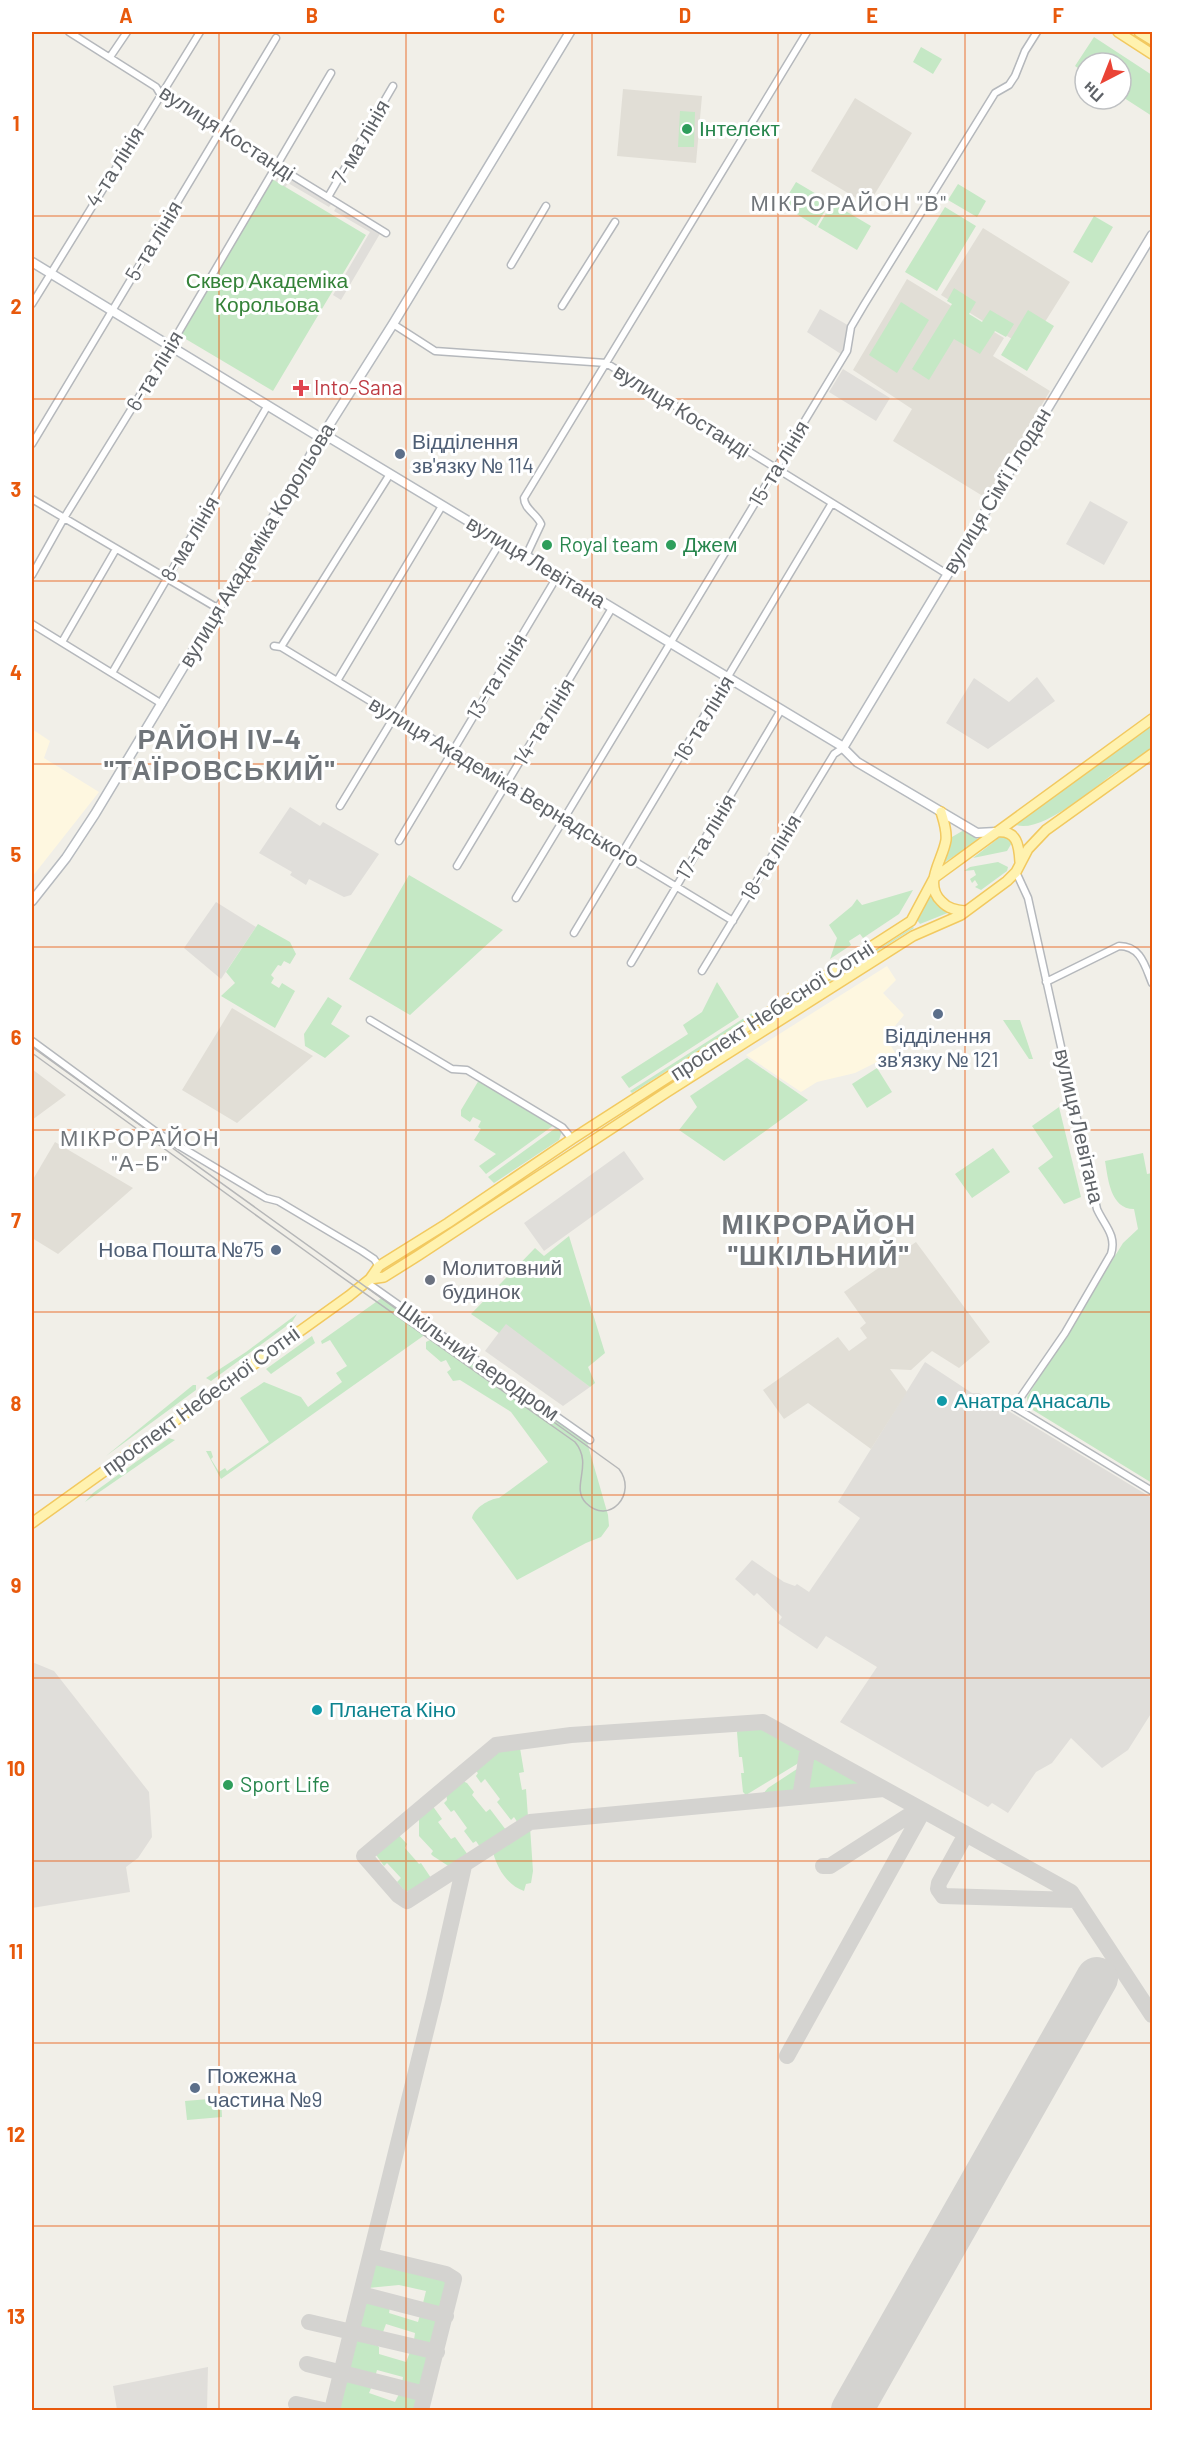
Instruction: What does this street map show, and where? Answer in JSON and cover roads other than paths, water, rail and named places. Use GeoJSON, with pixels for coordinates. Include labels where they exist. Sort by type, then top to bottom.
{"type":"FeatureCollection","features":[{"type":"Feature","properties":{"kind":"main road","name":"вулиця Академіка Корольова"},"geometry":{"type":"LineString","coordinates":[[32,901],[85,830],[321,438],[570,32]]}},
{"type":"Feature","properties":{"kind":"main road"},"geometry":{"type":"LineString","coordinates":[[1118,32],[1152,54]]}},
{"type":"Feature","properties":{"kind":"main road"},"geometry":{"type":"LineString","coordinates":[[1139,32],[1152,40]]}},
{"type":"Feature","properties":{"kind":"main road","name":"вулиця Сім'ї Глодан"},"geometry":{"type":"LineString","coordinates":[[843,748],[1152,235]]}},
{"type":"Feature","properties":{"kind":"main road","name":"вулиця Левітана"},"geometry":{"type":"LineString","coordinates":[[32,262],[321,438],[332,439],[729,678],[843,748],[857,762],[941,812],[977,833],[1009,832],[1014,836],[1019,848],[1018,868]]}},
{"type":"Feature","properties":{"kind":"main road","name":"проспект Небесної Сотні"},"geometry":{"type":"LineString","coordinates":[[32,1522],[368,1281],[379,1266],[911,921],[934,878],[1152,719]]}},
{"type":"Feature","properties":{"kind":"main road","name":"проспект Небесної Сотні"},"geometry":{"type":"LineString","coordinates":[[368,1281],[384,1277],[419,1255],[667,1092],[913,936],[966,911],[1008,881],[1029,849],[1046,830],[1152,754]]}},
{"type":"Feature","properties":{"kind":"main road"},"geometry":{"type":"LineString","coordinates":[[941,812],[945,824],[945,843],[934,878],[934,888],[938,898],[945,906],[966,911]]}},
{"type":"Feature","properties":{"kind":"main road"},"geometry":{"type":"LineString","coordinates":[[661,1083],[667,1092]]}},
{"type":"Feature","properties":{"kind":"street","name":"вулиця Костанді"},"geometry":{"type":"LineString","coordinates":[[69,32],[156,87],[161,95],[386,233]]}},
{"type":"Feature","properties":{"kind":"street"},"geometry":{"type":"LineString","coordinates":[[110,57],[126,32]]}},
{"type":"Feature","properties":{"kind":"street","name":"4-та лінія"},"geometry":{"type":"LineString","coordinates":[[32,304],[200,32]]}},
{"type":"Feature","properties":{"kind":"street"},"geometry":{"type":"LineString","coordinates":[[526,556],[541,524],[526,507],[524,498],[807,32]]}},
{"type":"Feature","properties":{"kind":"street","name":"15-та лінія"},"geometry":{"type":"LineString","coordinates":[[516,898],[847,351],[852,325],[995,93],[1009,85],[1015,76],[1025,51],[1037,32]]}},
{"type":"Feature","properties":{"kind":"street","name":"5-та лінія"},"geometry":{"type":"LineString","coordinates":[[32,444],[276,38]]}},
{"type":"Feature","properties":{"kind":"street","name":"6-та лінія"},"geometry":{"type":"LineString","coordinates":[[32,575],[331,73]]}},
{"type":"Feature","properties":{"kind":"street","name":"7-ма лінія"},"geometry":{"type":"LineString","coordinates":[[328,197],[393,86]]}},
{"type":"Feature","properties":{"kind":"street"},"geometry":{"type":"LineString","coordinates":[[511,265],[546,206]]}},
{"type":"Feature","properties":{"kind":"street"},"geometry":{"type":"LineString","coordinates":[[562,306],[615,222]]}},
{"type":"Feature","properties":{"kind":"street","name":"вулиця Костанді"},"geometry":{"type":"LineString","coordinates":[[393,324],[435,351],[606,363],[947,574]]}},
{"type":"Feature","properties":{"kind":"street","name":"8-ма лінія"},"geometry":{"type":"LineString","coordinates":[[112,673],[268,405]]}},
{"type":"Feature","properties":{"kind":"street","name":"вулиця Академіка Вернадського"},"geometry":{"type":"LineString","coordinates":[[390,474],[278,646],[733,921]]}},
{"type":"Feature","properties":{"kind":"street"},"geometry":{"type":"LineString","coordinates":[[32,499],[166,580],[219,609]]}},
{"type":"Feature","properties":{"kind":"street","name":"16-та лінія"},"geometry":{"type":"LineString","coordinates":[[574,933],[832,503]]}},
{"type":"Feature","properties":{"kind":"street"},"geometry":{"type":"LineString","coordinates":[[337,681],[442,506]]}},
{"type":"Feature","properties":{"kind":"street"},"geometry":{"type":"LineString","coordinates":[[340,806],[501,541]]}},
{"type":"Feature","properties":{"kind":"street"},"geometry":{"type":"LineString","coordinates":[[62,642],[116,549]]}},
{"type":"Feature","properties":{"kind":"street","name":"13-та лінія"},"geometry":{"type":"LineString","coordinates":[[399,841],[558,575]]}},
{"type":"Feature","properties":{"kind":"street","name":"14-та лінія"},"geometry":{"type":"LineString","coordinates":[[457,866],[612,608]]}},
{"type":"Feature","properties":{"kind":"street"},"geometry":{"type":"LineString","coordinates":[[32,624],[162,704]]}},
{"type":"Feature","properties":{"kind":"street","name":"17-та лінія"},"geometry":{"type":"LineString","coordinates":[[631,963],[781,710]]}},
{"type":"Feature","properties":{"kind":"street","name":"18-та лінія"},"geometry":{"type":"LineString","coordinates":[[702,971],[834,754],[843,748]]}},
{"type":"Feature","properties":{"kind":"street","name":"вулиця Левітана"},"geometry":{"type":"LineString","coordinates":[[1018,868],[1028,898],[1097,1209],[1110,1231],[1114,1244],[1111,1254],[1065,1333],[1014,1407],[1152,1491]]}},
{"type":"Feature","properties":{"kind":"street"},"geometry":{"type":"LineString","coordinates":[[1046,982],[1119,946],[1126,946],[1137,951],[1141,956],[1152,983]]}},
{"type":"Feature","properties":{"kind":"street"},"geometry":{"type":"LineString","coordinates":[[370,1020],[452,1069],[467,1070],[473,1073],[562,1127],[572,1140]]}},
{"type":"Feature","properties":{"kind":"street"},"geometry":{"type":"LineString","coordinates":[[32,1041],[156,1132],[266,1198],[278,1201],[335,1235],[374,1259],[379,1266]]}},
{"type":"Feature","properties":{"kind":"street","name":"Шкільний аеродром"},"geometry":{"type":"LineString","coordinates":[[368,1281],[590,1440]]}},
{"type":"Feature","properties":{"kind":"tram line"},"geometry":{"type":"LineString","coordinates":[[32,1047],[619,1469],[625,1488],[618,1504],[604,1511],[595,1509],[586,1503],[580,1490],[582,1459],[575,1442],[329,1268],[32,1053]]}},
{"type":"Feature","properties":{"kind":"place","name":"Інтелект"},"geometry":{"type":"Point","coordinates":[687,129]}},
{"type":"Feature","properties":{"kind":"place","name":"Into-Sana"},"geometry":{"type":"Point","coordinates":[301,388]}},
{"type":"Feature","properties":{"kind":"place","name":"Відділення зв'язку № 114"},"geometry":{"type":"Point","coordinates":[400,454]}},
{"type":"Feature","properties":{"kind":"place","name":"Royal team"},"geometry":{"type":"Point","coordinates":[547,545]}},
{"type":"Feature","properties":{"kind":"place","name":"Джем"},"geometry":{"type":"Point","coordinates":[671,545]}},
{"type":"Feature","properties":{"kind":"place","name":"Відділення зв'язку № 121"},"geometry":{"type":"Point","coordinates":[938,1014]}},
{"type":"Feature","properties":{"kind":"place","name":"Нова Пошта №75"},"geometry":{"type":"Point","coordinates":[276,1250]}},
{"type":"Feature","properties":{"kind":"place","name":"Молитовний будинок"},"geometry":{"type":"Point","coordinates":[430,1280]}},
{"type":"Feature","properties":{"kind":"place","name":"Анатра Анасаль"},"geometry":{"type":"Point","coordinates":[942,1401]}},
{"type":"Feature","properties":{"kind":"place","name":"Планета Кіно"},"geometry":{"type":"Point","coordinates":[317,1710]}},
{"type":"Feature","properties":{"kind":"place","name":"Sport Life"},"geometry":{"type":"Point","coordinates":[228,1785]}},
{"type":"Feature","properties":{"kind":"place","name":"Пожежна частина №9"},"geometry":{"type":"Point","coordinates":[195,2088]}},
{"type":"Feature","properties":{"kind":"district","name":"МІКРОРАЙОН \"В\""},"geometry":{"type":"Point","coordinates":[849,203]}},
{"type":"Feature","properties":{"kind":"district","name":"РАЙОН IV-4 \"ТАЇРОВСЬКИЙ\""},"geometry":{"type":"Point","coordinates":[220,756]}},
{"type":"Feature","properties":{"kind":"district","name":"МІКРОРАЙОН \"А-Б\""},"geometry":{"type":"Point","coordinates":[140,1150]}},
{"type":"Feature","properties":{"kind":"district","name":"МІКРОРАЙОН \"ШКІЛЬНИЙ\""},"geometry":{"type":"Point","coordinates":[819,1240]}},
{"type":"Feature","properties":{"kind":"park label","name":"Сквер Академіка Корольова"},"geometry":{"type":"Point","coordinates":[267,293]}}]}
